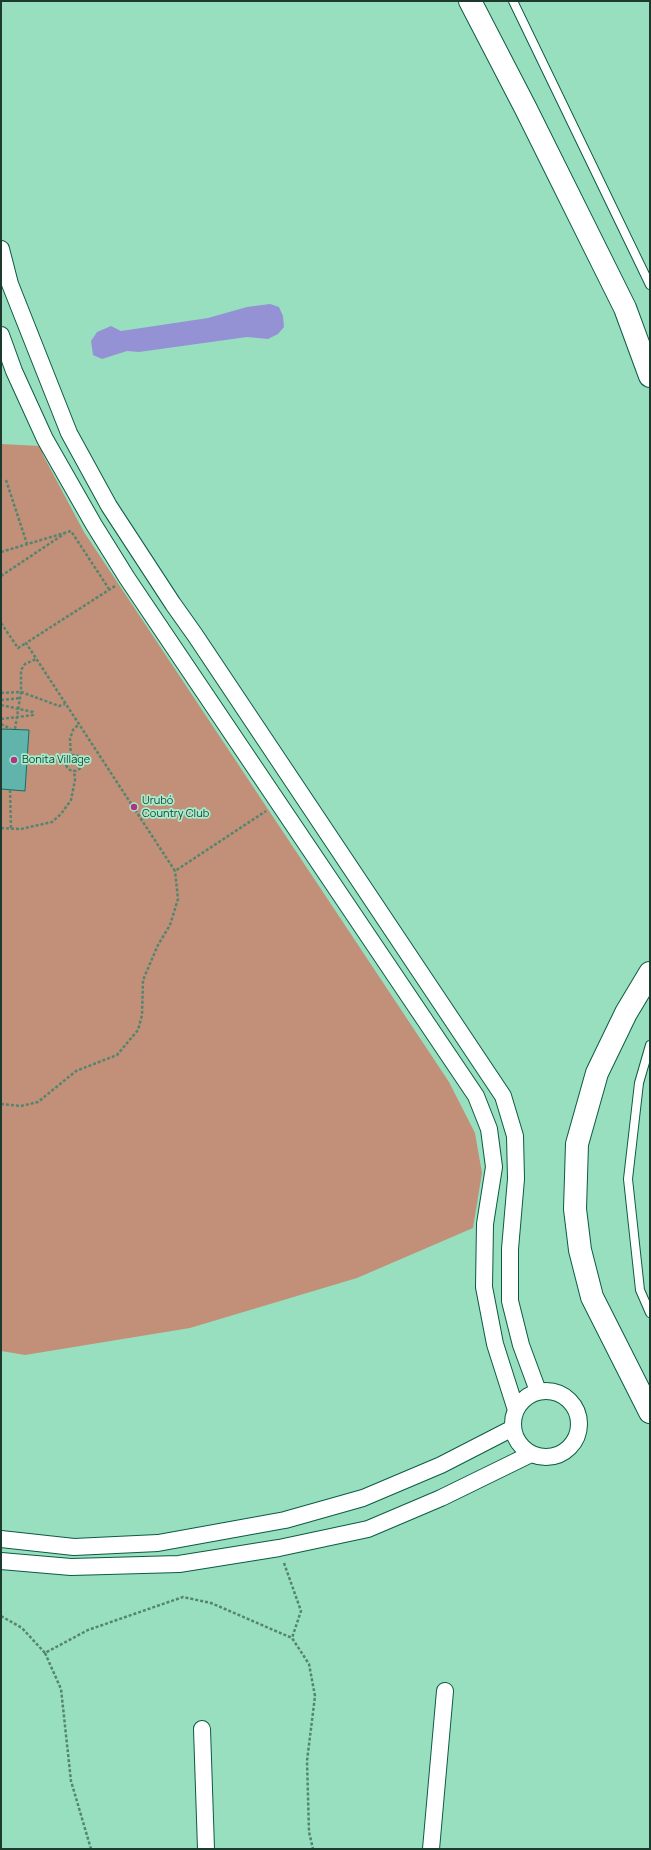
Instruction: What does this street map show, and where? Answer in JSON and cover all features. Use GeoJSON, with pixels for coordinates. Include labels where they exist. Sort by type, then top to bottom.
{"type":"FeatureCollection","features":[{"type":"Feature","properties":{"kind":"main road"},"geometry":{"type":"LineString","coordinates":[[470,1],[526,109],[625,308],[650,376]]}},
{"type":"Feature","properties":{"kind":"main road"},"geometry":{"type":"LineString","coordinates":[[650,973],[626,1014],[597,1073],[576,1144],[575,1209],[580,1250],[592,1297],[650,1412]]}},
{"type":"Feature","properties":{"kind":"street"},"geometry":{"type":"LineString","coordinates":[[1,249],[10,284],[69,433],[109,506],[173,604],[503,1096],[514,1136],[516,1179],[510,1249],[510,1301],[521,1345],[538,1391]]}},
{"type":"Feature","properties":{"kind":"street"},"geometry":{"type":"LineString","coordinates":[[1,335],[14,371],[45,439],[94,526],[132,587],[476,1096],[489,1128],[494,1168],[485,1224],[484,1287],[495,1344],[516,1410]]}},
{"type":"Feature","properties":{"kind":"street"},"geometry":{"type":"LineString","coordinates":[[153,617],[173,604]]}},
{"type":"Feature","properties":{"kind":"street"},"geometry":{"type":"LineString","coordinates":[[489,1128],[511,1124]]}},
{"type":"Feature","properties":{"kind":"street"},"geometry":{"type":"LineString","coordinates":[[538,1391],[550,1391],[561,1394],[570,1401],[577,1411],[580,1422],[578,1434],[573,1444],[565,1452],[554,1457],[543,1458],[532,1454],[522,1447],[515,1438],[513,1428],[516,1410],[522,1401],[529,1395],[538,1391]]}},
{"type":"Feature","properties":{"kind":"street"},"geometry":{"type":"LineString","coordinates":[[1,1539],[74,1547],[158,1543],[285,1520],[363,1498],[441,1465],[513,1428]]}},
{"type":"Feature","properties":{"kind":"street"},"geometry":{"type":"LineString","coordinates":[[1,1562],[71,1567],[179,1564],[284,1547],[368,1529],[441,1498],[532,1454]]}},
{"type":"Feature","properties":{"kind":"street"},"geometry":{"type":"LineString","coordinates":[[284,1547],[285,1520]]}},
{"type":"Feature","properties":{"kind":"street"},"geometry":{"type":"LineString","coordinates":[[431,1849],[445,1691]]}},
{"type":"Feature","properties":{"kind":"street"},"geometry":{"type":"LineString","coordinates":[[202,1729],[206,1849]]}},
{"type":"Feature","properties":{"kind":"lane"},"geometry":{"type":"LineString","coordinates":[[513,1],[650,285]]}},
{"type":"Feature","properties":{"kind":"lane"},"geometry":{"type":"LineString","coordinates":[[650,1045],[639,1083],[628,1179],[640,1290],[650,1312]]}},
{"type":"Feature","properties":{"kind":"path"},"geometry":{"type":"LineString","coordinates":[[6,480],[27,544]]}},
{"type":"Feature","properties":{"kind":"path"},"geometry":{"type":"LineString","coordinates":[[1,552],[71,530],[109,589]]}},
{"type":"Feature","properties":{"kind":"path"},"geometry":{"type":"LineString","coordinates":[[1,576],[67,532]]}},
{"type":"Feature","properties":{"kind":"path"},"geometry":{"type":"LineString","coordinates":[[1,623],[18,648],[109,589],[119,584],[132,587]]}},
{"type":"Feature","properties":{"kind":"path"},"geometry":{"type":"LineString","coordinates":[[1,1104],[21,1106],[38,1102],[76,1071],[117,1055],[138,1030],[142,1015],[143,980],[158,945],[170,925],[178,899],[175,870],[26,643]]}},
{"type":"Feature","properties":{"kind":"path"},"geometry":{"type":"LineString","coordinates":[[15,729],[21,692],[21,670],[25,664],[36,659]]}},
{"type":"Feature","properties":{"kind":"path"},"geometry":{"type":"LineString","coordinates":[[1,694],[21,692],[59,706],[65,704]]}},
{"type":"Feature","properties":{"kind":"path"},"geometry":{"type":"LineString","coordinates":[[1,700],[20,698]]}},
{"type":"Feature","properties":{"kind":"path"},"geometry":{"type":"LineString","coordinates":[[1,705],[33,712],[32,715],[1,719]]}},
{"type":"Feature","properties":{"kind":"path"},"geometry":{"type":"LineString","coordinates":[[1,724],[11,729]]}},
{"type":"Feature","properties":{"kind":"path"},"geometry":{"type":"LineString","coordinates":[[71,756],[70,739],[73,730],[79,724]]}},
{"type":"Feature","properties":{"kind":"path"},"geometry":{"type":"LineString","coordinates":[[71,756],[78,756],[82,762],[78,769],[74,770],[69,769],[66,764],[67,759],[71,756]]}},
{"type":"Feature","properties":{"kind":"path"},"geometry":{"type":"LineString","coordinates":[[1,828],[21,829],[38,827],[52,822],[61,814],[71,800],[76,780],[74,770]]}},
{"type":"Feature","properties":{"kind":"path"},"geometry":{"type":"LineString","coordinates":[[10,790],[11,828]]}},
{"type":"Feature","properties":{"kind":"path"},"geometry":{"type":"LineString","coordinates":[[175,870],[278,804]]}},
{"type":"Feature","properties":{"kind":"path"},"geometry":{"type":"LineString","coordinates":[[284,1547],[301,1611],[292,1638]]}},
{"type":"Feature","properties":{"kind":"path"},"geometry":{"type":"LineString","coordinates":[[45,1653],[88,1630],[183,1597],[211,1603],[292,1638],[309,1664],[315,1696],[307,1761],[309,1832],[313,1849]]}},
{"type":"Feature","properties":{"kind":"path"},"geometry":{"type":"LineString","coordinates":[[1,1616],[22,1628],[45,1653],[61,1690],[71,1780],[91,1849]]}},
{"type":"Feature","properties":{"kind":"shaded area"},"geometry":{"type":"Polygon","coordinates":[[[270,304],[279,307],[283,316],[284,327],[278,334],[268,339],[247,337],[139,352],[127,351],[102,359],[93,355],[91,341],[97,332],[111,326],[121,331],[208,318],[247,307],[270,304]]]}},
{"type":"Feature","properties":{"kind":"shaded area","name":"Urubó Country Club"},"geometry":{"type":"Polygon","coordinates":[[[1,444],[41,446],[43,455],[84,532],[449,1082],[475,1133],[482,1173],[473,1228],[357,1278],[190,1328],[25,1355],[1,1351],[1,444]]]}},
{"type":"Feature","properties":{"kind":"building","name":"Bonita Village"},"geometry":{"type":"Polygon","coordinates":[[[1,729],[29,730],[25,791],[1,789],[1,729]]]}},
{"type":"Feature","properties":{"kind":"place","name":"Bonita Village"},"geometry":{"type":"Point","coordinates":[14,760]}},
{"type":"Feature","properties":{"kind":"place","name":"Urubó Country Club"},"geometry":{"type":"Point","coordinates":[134,807]}}]}
